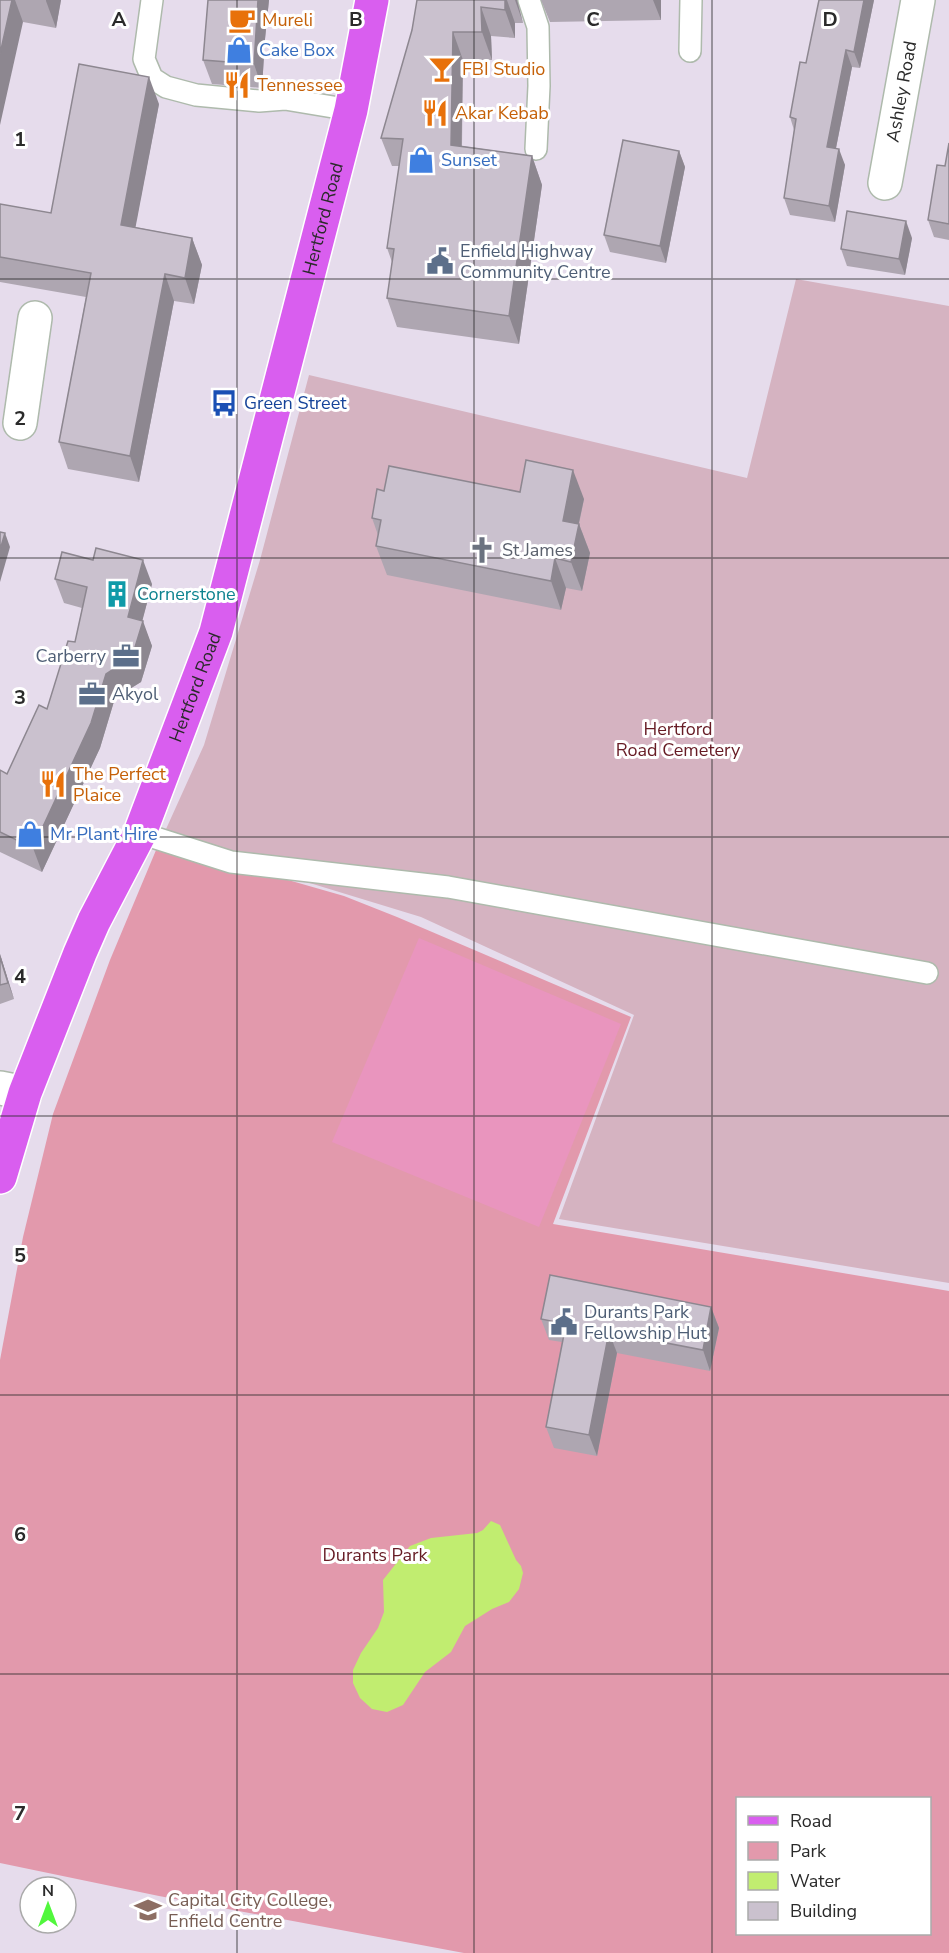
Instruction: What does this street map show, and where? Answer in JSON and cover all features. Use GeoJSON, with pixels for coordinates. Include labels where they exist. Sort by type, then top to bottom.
{"type":"FeatureCollection","features":[{"type":"Feature","properties":{"kind":"main road","name":"Hertford Road"},"geometry":{"type":"LineString","coordinates":[[0,1177],[13,1090],[87,936],[140,833],[216,632],[351,110],[372,0]]}},
{"type":"Feature","properties":{"kind":"street","name":"Ashley Road"},"geometry":{"type":"LineString","coordinates":[[885,183],[918,0]]}},
{"type":"Feature","properties":{"kind":"street"},"geometry":{"type":"LineString","coordinates":[[20,423],[14,363],[35,318]]}},
{"type":"Feature","properties":{"kind":"lane"},"geometry":{"type":"LineString","coordinates":[[152,0],[144,59],[152,78],[166,87],[196,95],[273,101],[285,99],[351,110]]}},
{"type":"Feature","properties":{"kind":"lane"},"geometry":{"type":"LineString","coordinates":[[529,0],[538,27],[539,86],[536,149]]}},
{"type":"Feature","properties":{"kind":"lane"},"geometry":{"type":"LineString","coordinates":[[690,51],[691,0]]}},
{"type":"Feature","properties":{"kind":"lane"},"geometry":{"type":"LineString","coordinates":[[140,833],[231,862],[448,887],[927,974]]}},
{"type":"Feature","properties":{"kind":"green space","name":"Hertford Road Cemetery"},"geometry":{"type":"Polygon","coordinates":[[[796,279],[949,306],[949,1283],[559,1219],[634,1015],[421,917],[162,838],[204,745],[260,560],[309,375],[747,478],[796,279]]]}},
{"type":"Feature","properties":{"kind":"green space","name":"Durants Park"},"geometry":{"type":"Polygon","coordinates":[[[159,843],[344,896],[631,1017],[553,1224],[949,1291],[949,1953],[464,1953],[159,1896],[78,1879],[78,1875],[58,1875],[0,1863],[0,1360],[23,1237],[53,1114],[110,960],[159,843]]]}},
{"type":"Feature","properties":{"kind":"shaded area"},"geometry":{"type":"Polygon","coordinates":[[[419,938],[621,1024],[539,1227],[332,1142],[419,938]]]}},
{"type":"Feature","properties":{"kind":"water"},"geometry":{"type":"Polygon","coordinates":[[[491,1521],[500,1525],[521,1566],[523,1573],[519,1589],[509,1602],[492,1609],[465,1626],[451,1652],[425,1672],[403,1705],[387,1712],[372,1709],[360,1698],[353,1683],[353,1670],[361,1653],[378,1628],[384,1612],[383,1580],[410,1546],[431,1538],[477,1533],[491,1521]]]}},
{"type":"Feature","properties":{"kind":"building"},"geometry":{"type":"Polygon","coordinates":[[[0,0],[12,0],[0,54],[0,0]]]}},
{"type":"Feature","properties":{"kind":"building"},"geometry":{"type":"Polygon","coordinates":[[[208,0],[258,0],[254,64],[203,60],[208,0]]]}},
{"type":"Feature","properties":{"kind":"building"},"geometry":{"type":"Polygon","coordinates":[[[417,0],[505,0],[505,10],[481,7],[482,32],[453,32],[451,145],[532,156],[509,316],[387,298],[394,249],[387,248],[403,139],[381,138],[412,30],[417,0]]]}},
{"type":"Feature","properties":{"kind":"building"},"geometry":{"type":"Polygon","coordinates":[[[819,0],[864,0],[854,52],[846,50],[827,147],[839,149],[829,206],[784,198],[796,119],[790,117],[800,62],[806,63],[819,0]]]}},
{"type":"Feature","properties":{"kind":"building"},"geometry":{"type":"Polygon","coordinates":[[[79,64],[149,77],[121,225],[192,238],[185,278],[165,274],[130,456],[59,442],[91,273],[0,257],[0,204],[51,213],[79,64]]]}},
{"type":"Feature","properties":{"kind":"building"},"geometry":{"type":"Polygon","coordinates":[[[623,140],[679,151],[660,246],[604,235],[623,140]]]}},
{"type":"Feature","properties":{"kind":"building"},"geometry":{"type":"Polygon","coordinates":[[[949,143],[949,224],[928,220],[937,165],[945,166],[949,143]]]}},
{"type":"Feature","properties":{"kind":"building"},"geometry":{"type":"Polygon","coordinates":[[[847,211],[906,221],[899,259],[841,249],[847,211]]]}},
{"type":"Feature","properties":{"kind":"building","name":"St James"},"geometry":{"type":"Polygon","coordinates":[[[526,460],[573,470],[563,521],[579,524],[571,562],[555,558],[551,581],[376,546],[381,520],[372,518],[377,489],[384,491],[389,466],[520,492],[526,460]]]}},
{"type":"Feature","properties":{"kind":"building"},"geometry":{"type":"Polygon","coordinates":[[[0,532],[5,533],[0,550],[0,532]]]}},
{"type":"Feature","properties":{"kind":"building"},"geometry":{"type":"Polygon","coordinates":[[[96,548],[143,560],[128,617],[143,621],[132,657],[106,674],[91,723],[33,848],[0,832],[0,770],[7,774],[39,705],[47,709],[68,641],[75,642],[87,587],[55,579],[62,552],[93,560],[96,548]]]}},
{"type":"Feature","properties":{"kind":"building"},"geometry":{"type":"Polygon","coordinates":[[[0,957],[8,983],[0,985],[0,957]]]}},
{"type":"Feature","properties":{"kind":"building"},"geometry":{"type":"Polygon","coordinates":[[[550,1275],[711,1307],[703,1350],[609,1332],[589,1435],[546,1427],[566,1324],[541,1319],[550,1275]]]}},
{"type":"Feature","properties":{"kind":"place","name":"Mureli"},"geometry":{"type":"Point","coordinates":[242,20]}},
{"type":"Feature","properties":{"kind":"place","name":"Cake Box"},"geometry":{"type":"Point","coordinates":[239,50]}},
{"type":"Feature","properties":{"kind":"place","name":"FBI Studio"},"geometry":{"type":"Point","coordinates":[442,69]}},
{"type":"Feature","properties":{"kind":"place","name":"Tennessee"},"geometry":{"type":"Point","coordinates":[237,85]}},
{"type":"Feature","properties":{"kind":"place","name":"Akar Kebab"},"geometry":{"type":"Point","coordinates":[435,113]}},
{"type":"Feature","properties":{"kind":"place","name":"Sunset"},"geometry":{"type":"Point","coordinates":[421,160]}},
{"type":"Feature","properties":{"kind":"place","name":"Enfield Highway Community Centre"},"geometry":{"type":"Point","coordinates":[440,261]}},
{"type":"Feature","properties":{"kind":"place","name":"Green Street"},"geometry":{"type":"Point","coordinates":[224,403]}},
{"type":"Feature","properties":{"kind":"place","name":"St James"},"geometry":{"type":"Point","coordinates":[482,550]}},
{"type":"Feature","properties":{"kind":"place","name":"Cornerstone"},"geometry":{"type":"Point","coordinates":[117,594]}},
{"type":"Feature","properties":{"kind":"place","name":"Carberry"},"geometry":{"type":"Point","coordinates":[126,656]}},
{"type":"Feature","properties":{"kind":"place","name":"Akyol"},"geometry":{"type":"Point","coordinates":[92,694]}},
{"type":"Feature","properties":{"kind":"place","name":"The Perfect Plaice"},"geometry":{"type":"Point","coordinates":[53,784]}},
{"type":"Feature","properties":{"kind":"place","name":"Mr Plant Hire"},"geometry":{"type":"Point","coordinates":[30,834]}},
{"type":"Feature","properties":{"kind":"place","name":"Durants Park Fellowship Hut"},"geometry":{"type":"Point","coordinates":[564,1322]}},
{"type":"Feature","properties":{"kind":"place","name":"Capital City College, Enfield Centre"},"geometry":{"type":"Point","coordinates":[148,1910]}}]}
